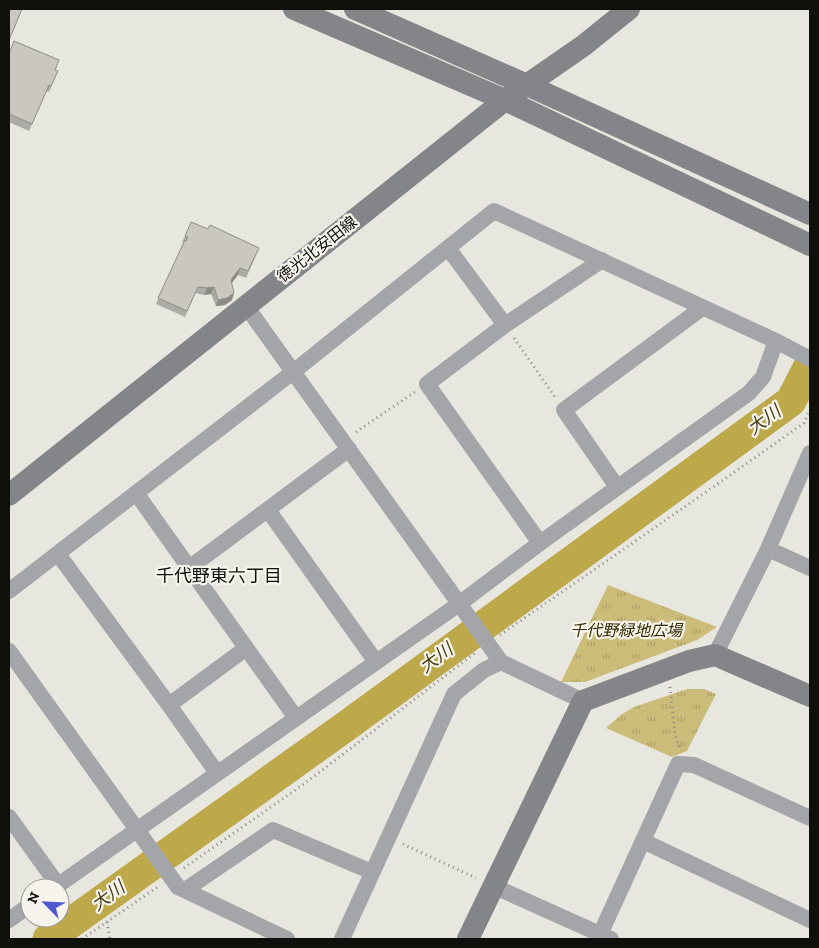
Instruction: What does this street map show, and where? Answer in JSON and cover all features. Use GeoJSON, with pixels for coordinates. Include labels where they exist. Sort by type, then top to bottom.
{"type":"FeatureCollection","features":[{"type":"Feature","properties":{"kind":"street"},"geometry":{"type":"LineString","coordinates":[[294,9],[505,100],[810,245]]}},
{"type":"Feature","properties":{"kind":"street"},"geometry":{"type":"LineString","coordinates":[[355,9],[810,214]]}},
{"type":"Feature","properties":{"kind":"street","name":"徳光北安田線"},"geometry":{"type":"LineString","coordinates":[[9,495],[505,100],[583,46],[629,9]]}},
{"type":"Feature","properties":{"kind":"street"},"geometry":{"type":"LineString","coordinates":[[9,591],[293,372],[494,211],[808,357]]}},
{"type":"Feature","properties":{"kind":"street"},"geometry":{"type":"LineString","coordinates":[[448,248],[506,326]]}},
{"type":"Feature","properties":{"kind":"street"},"geometry":{"type":"LineString","coordinates":[[540,543],[427,384],[506,326],[602,260]]}},
{"type":"Feature","properties":{"kind":"street"},"geometry":{"type":"LineString","coordinates":[[246,306],[500,662],[582,701]]}},
{"type":"Feature","properties":{"kind":"street"},"geometry":{"type":"LineString","coordinates":[[617,487],[564,410],[702,308]]}},
{"type":"Feature","properties":{"kind":"street"},"geometry":{"type":"LineString","coordinates":[[70,878],[141,833],[217,773],[459,604],[540,543],[749,393],[763,377],[776,341]]}},
{"type":"Feature","properties":{"kind":"street"},"geometry":{"type":"LineString","coordinates":[[189,568],[268,510],[346,445]]}},
{"type":"Feature","properties":{"kind":"street"},"geometry":{"type":"LineString","coordinates":[[715,655],[768,549],[810,452]]}},
{"type":"Feature","properties":{"kind":"street"},"geometry":{"type":"LineString","coordinates":[[136,493],[245,649],[296,718]]}},
{"type":"Feature","properties":{"kind":"street"},"geometry":{"type":"LineString","coordinates":[[268,510],[376,662]]}},
{"type":"Feature","properties":{"kind":"street"},"geometry":{"type":"LineString","coordinates":[[768,549],[810,568]]}},
{"type":"Feature","properties":{"kind":"street"},"geometry":{"type":"LineString","coordinates":[[58,554],[217,773]]}},
{"type":"Feature","properties":{"kind":"street"},"geometry":{"type":"LineString","coordinates":[[169,705],[245,649]]}},
{"type":"Feature","properties":{"kind":"street"},"geometry":{"type":"LineString","coordinates":[[9,651],[178,887],[288,939]]}},
{"type":"Feature","properties":{"kind":"street"},"geometry":{"type":"LineString","coordinates":[[468,939],[582,701],[689,660],[715,655],[810,696]]}},
{"type":"Feature","properties":{"kind":"street"},"geometry":{"type":"LineString","coordinates":[[342,939],[454,694],[484,670],[500,662]]}},
{"type":"Feature","properties":{"kind":"street"},"geometry":{"type":"LineString","coordinates":[[493,886],[603,938],[643,841],[678,764],[694,765],[810,818]]}},
{"type":"Feature","properties":{"kind":"street"},"geometry":{"type":"LineString","coordinates":[[9,817],[50,878]]}},
{"type":"Feature","properties":{"kind":"street"},"geometry":{"type":"LineString","coordinates":[[185,890],[272,830],[372,872]]}},
{"type":"Feature","properties":{"kind":"street"},"geometry":{"type":"LineString","coordinates":[[643,841],[810,920]]}},
{"type":"Feature","properties":{"kind":"street"},"geometry":{"type":"LineString","coordinates":[[9,920],[20,912]]}},
{"type":"Feature","properties":{"kind":"path"},"geometry":{"type":"LineString","coordinates":[[506,326],[564,410]]}},
{"type":"Feature","properties":{"kind":"path"},"geometry":{"type":"LineString","coordinates":[[346,445],[427,384]]}},
{"type":"Feature","properties":{"kind":"path"},"geometry":{"type":"LineString","coordinates":[[670,668],[675,734],[685,764]]}},
{"type":"Feature","properties":{"kind":"path"},"geometry":{"type":"LineString","coordinates":[[388,837],[493,886]]}},
{"type":"Feature","properties":{"kind":"path"},"geometry":{"type":"LineString","coordinates":[[107,922],[110,939]]}},
{"type":"Feature","properties":{"kind":"green space","name":"千代野緑地広場"},"geometry":{"type":"Polygon","coordinates":[[[608,585],[717,627],[697,640],[585,682],[561,682],[608,585]]]}},
{"type":"Feature","properties":{"kind":"green space"},"geometry":{"type":"Polygon","coordinates":[[[687,689],[704,689],[716,694],[687,751],[672,757],[606,728],[622,714],[634,707],[687,689]]]}},
{"type":"Feature","properties":{"kind":"building"},"geometry":{"type":"Polygon","coordinates":[[[9,9],[22,9],[9,40],[9,9]]]}},
{"type":"Feature","properties":{"kind":"building"},"geometry":{"type":"Polygon","coordinates":[[[14,41],[59,60],[55,70],[58,71],[51,86],[49,85],[32,124],[9,114],[9,54],[14,41]]]}},
{"type":"Feature","properties":{"kind":"building"},"geometry":{"type":"Polygon","coordinates":[[[191,222],[208,229],[210,225],[259,248],[248,271],[240,268],[231,280],[234,293],[227,298],[218,300],[214,287],[198,287],[187,311],[158,298],[188,237],[185,236],[191,222]]]}},
{"type":"Feature","properties":{"kind":"waterway","name":"大川"},"geometry":{"type":"LineString","coordinates":[[48,939],[349,724],[791,401],[810,364]]}},
{"type":"Feature","properties":{"kind":"district","name":"千代野東六丁目"},"geometry":{"type":"Point","coordinates":[219,576]}}]}
